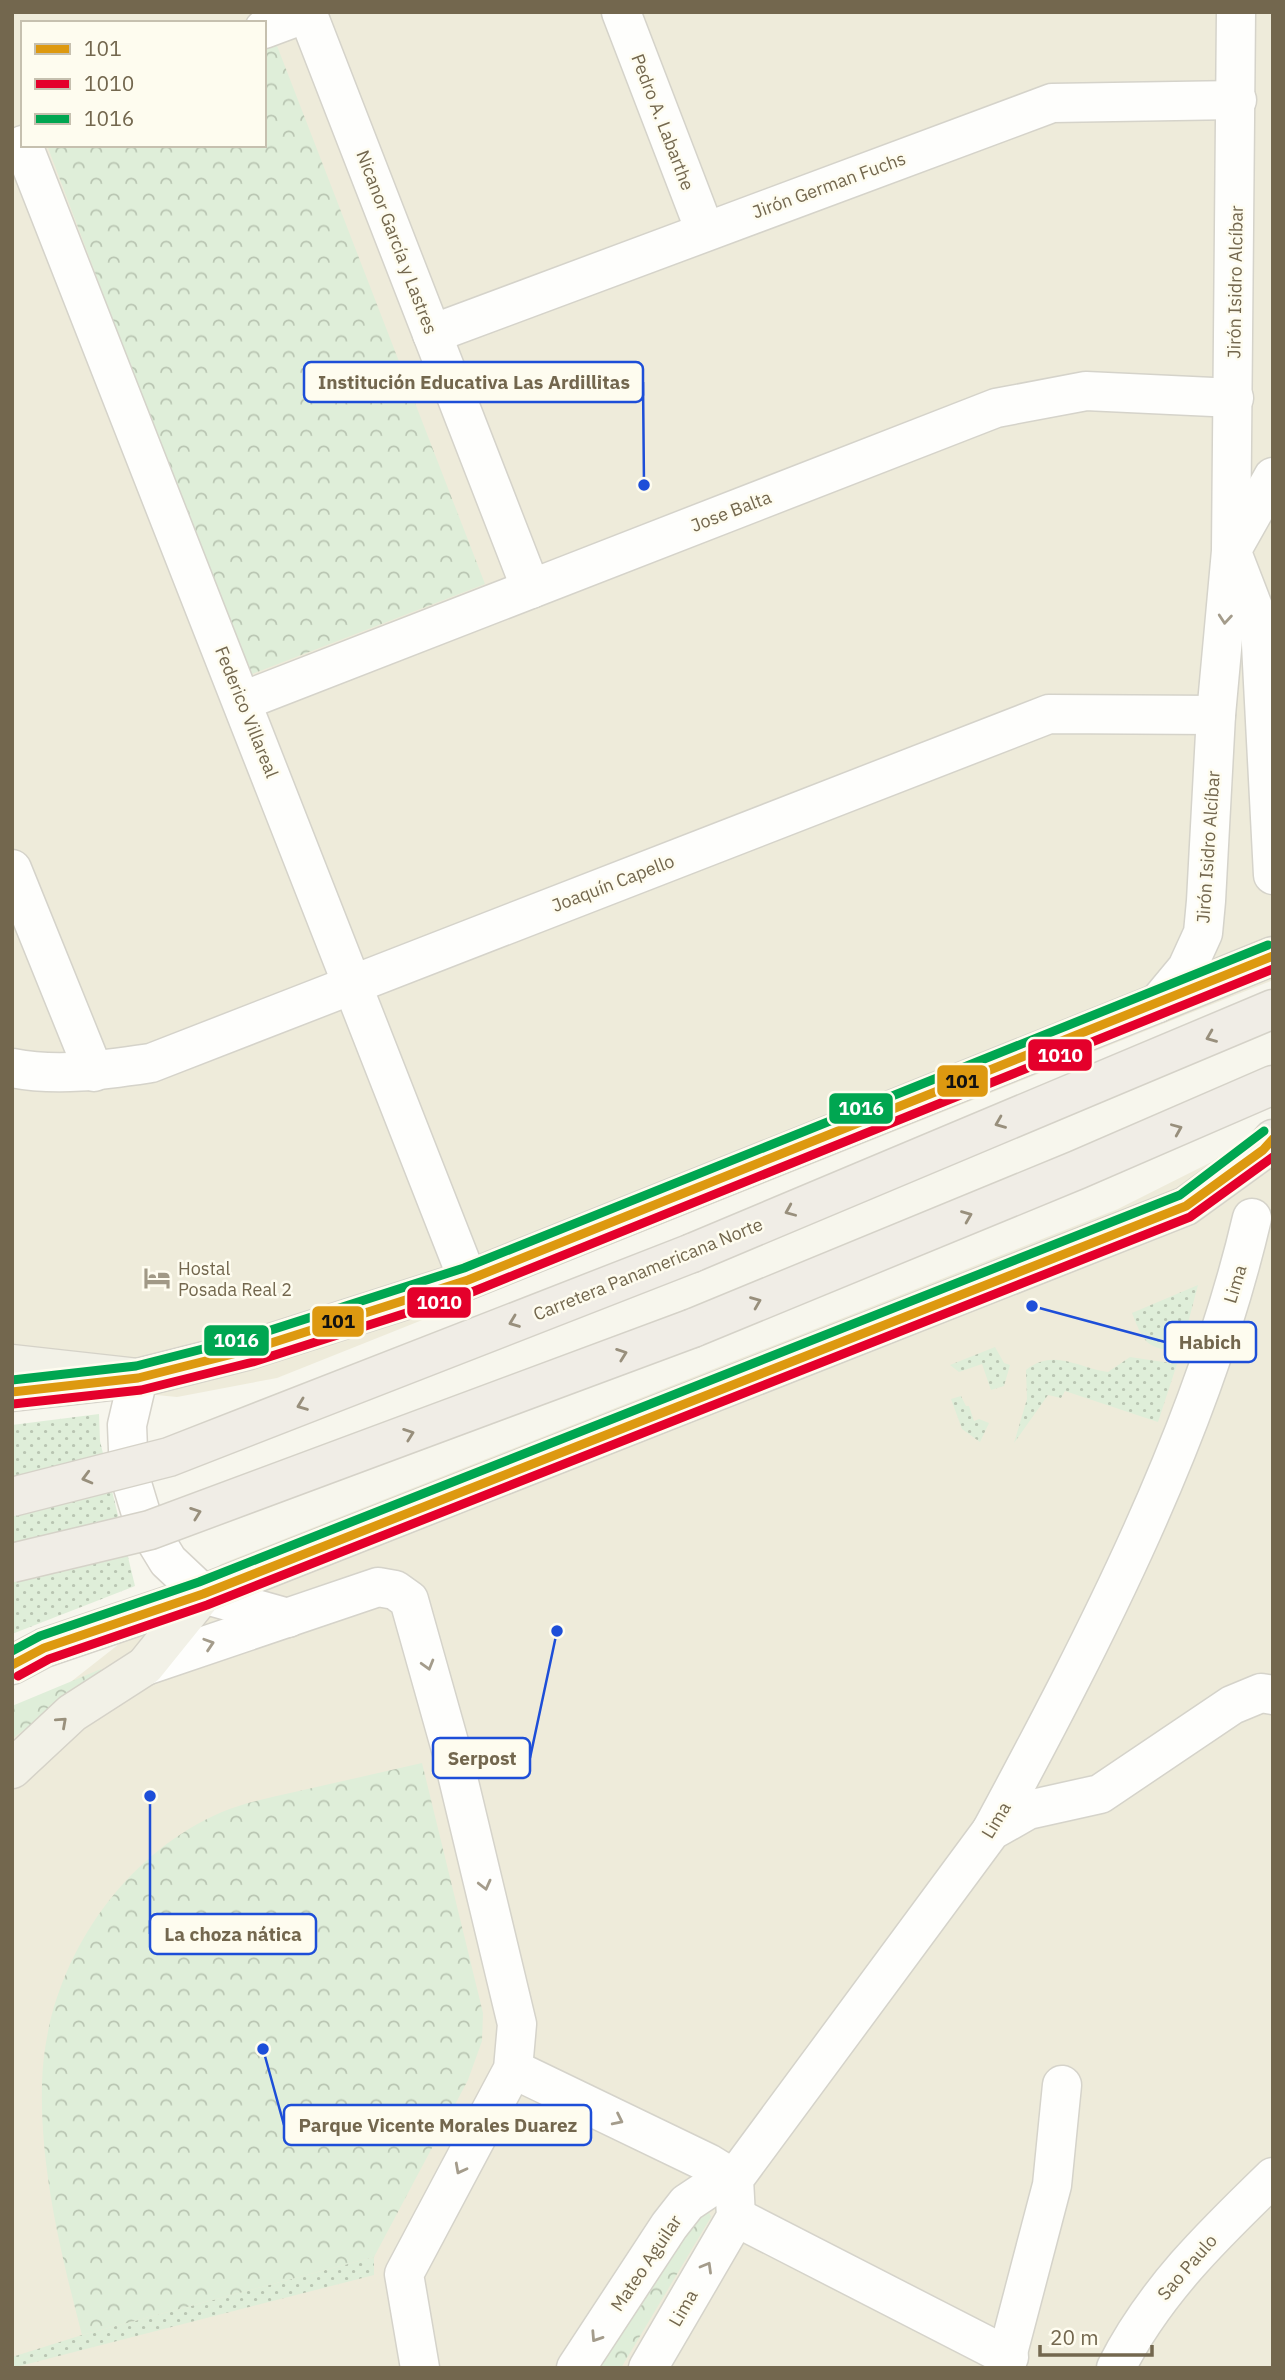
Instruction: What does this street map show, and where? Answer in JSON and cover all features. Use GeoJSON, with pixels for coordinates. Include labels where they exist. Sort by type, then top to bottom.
{"type":"FeatureCollection","features":[{"type":"Feature","properties":{"kind":"highway"},"geometry":{"type":"LineString","coordinates":[[1158,1003],[1273,956]]}},
{"type":"Feature","properties":{"kind":"highway","name":"Carretera Panamericana Norte"},"geometry":{"type":"LineString","coordinates":[[12,1497],[169,1457],[692,1253],[1273,1009]]}},
{"type":"Feature","properties":{"kind":"highway"},"geometry":{"type":"LineString","coordinates":[[12,1563],[150,1530],[693,1328],[1102,1160],[1273,1084]]}},
{"type":"Feature","properties":{"kind":"highway"},"geometry":{"type":"LineString","coordinates":[[204,1594],[1186,1206],[1263,1150],[1273,1139]]}},
{"type":"Feature","properties":{"kind":"main road"},"geometry":{"type":"LineString","coordinates":[[12,1364],[138,1378]]}},
{"type":"Feature","properties":{"kind":"main road"},"geometry":{"type":"LineString","coordinates":[[12,1769],[72,1713],[145,1666],[204,1594]]}},
{"type":"Feature","properties":{"kind":"street"},"geometry":{"type":"LineString","coordinates":[[266,28],[307,12]]}},
{"type":"Feature","properties":{"kind":"street","name":"Nicanor García y Lastres"},"geometry":{"type":"LineString","coordinates":[[307,12],[531,589]]}},
{"type":"Feature","properties":{"kind":"street","name":"Pedro A. Labarthe"},"geometry":{"type":"LineString","coordinates":[[621,12],[705,232]]}},
{"type":"Feature","properties":{"kind":"street","name":"Jirón Isidro Alcíbar"},"geometry":{"type":"LineString","coordinates":[[1158,1003],[1187,968],[1203,933],[1216,715],[1231,551],[1236,12]]}},
{"type":"Feature","properties":{"kind":"street","name":"Jirón German Fuchs"},"geometry":{"type":"LineString","coordinates":[[432,334],[1052,103],[1237,100]]}},
{"type":"Feature","properties":{"kind":"street","name":"Federico Villareal"},"geometry":{"type":"LineString","coordinates":[[25,147],[468,1280]]}},
{"type":"Feature","properties":{"kind":"street","name":"Jose Balta"},"geometry":{"type":"LineString","coordinates":[[243,701],[996,408],[1086,391],[1234,398]]}},
{"type":"Feature","properties":{"kind":"street"},"geometry":{"type":"LineString","coordinates":[[1231,551],[1273,477]]}},
{"type":"Feature","properties":{"kind":"street","name":"Jirón Isidro Alcíbar"},"geometry":{"type":"LineString","coordinates":[[1231,551],[1260,625],[1273,874]]}},
{"type":"Feature","properties":{"kind":"street","name":"Joaquín Capello"},"geometry":{"type":"LineString","coordinates":[[12,1068],[37,1073],[94,1072],[151,1063],[1048,714],[1216,715]]}},
{"type":"Feature","properties":{"kind":"street"},"geometry":{"type":"LineString","coordinates":[[12,869],[94,1072]]}},
{"type":"Feature","properties":{"kind":"street"},"geometry":{"type":"LineString","coordinates":[[12,1392],[138,1378],[249,1350],[468,1280],[1158,1003]]}},
{"type":"Feature","properties":{"kind":"street","name":"Lima"},"geometry":{"type":"LineString","coordinates":[[648,2368],[735,2198],[992,1831],[1077,1670],[1161,1483],[1217,1340],[1252,1218]]}},
{"type":"Feature","properties":{"kind":"street"},"geometry":{"type":"LineString","coordinates":[[138,1378],[127,1425],[129,1474],[142,1520],[168,1561],[204,1594],[288,1618]]}},
{"type":"Feature","properties":{"kind":"street"},"geometry":{"type":"LineString","coordinates":[[145,1666],[378,1587],[396,1590],[409,1600],[453,1753],[516,2011],[517,2046],[513,2069],[404,2274],[420,2368]]}},
{"type":"Feature","properties":{"kind":"street"},"geometry":{"type":"LineString","coordinates":[[12,1665],[44,1648],[204,1594]]}},
{"type":"Feature","properties":{"kind":"street"},"geometry":{"type":"LineString","coordinates":[[992,1831],[1028,1810],[1100,1794],[1232,1705],[1261,1693],[1273,1695]]}},
{"type":"Feature","properties":{"kind":"street"},"geometry":{"type":"LineString","coordinates":[[513,2069],[708,2163],[735,2198],[1006,2363],[1016,2313],[1052,2185],[1062,2085]]}},
{"type":"Feature","properties":{"kind":"street","name":"Sao Paulo"},"geometry":{"type":"LineString","coordinates":[[1116,2368],[1137,2327],[1199,2249],[1273,2177]]}},
{"type":"Feature","properties":{"kind":"street","name":"Mateo Aguilar"},"geometry":{"type":"LineString","coordinates":[[576,2368],[669,2225],[698,2196],[735,2198]]}},
{"type":"Feature","properties":{"kind":"shaded area"},"geometry":{"type":"Polygon","coordinates":[[[12,12],[1273,12],[1273,980],[277,1378],[177,1397],[12,1381],[12,12]]]}},
{"type":"Feature","properties":{"kind":"shaded area"},"geometry":{"type":"Polygon","coordinates":[[[1273,1131],[1273,2368],[12,2368],[12,1728],[221,1564],[1118,1209],[1273,1131]]]}},
{"type":"Feature","properties":{"kind":"green space"},"geometry":{"type":"Polygon","coordinates":[[[274,38],[485,584],[247,676],[48,147],[266,147],[266,41],[274,38]]]}},
{"type":"Feature","properties":{"kind":"green space"},"geometry":{"type":"Polygon","coordinates":[[[1198,1285],[1180,1353],[1148,1343],[1132,1313],[1198,1285]]]}},
{"type":"Feature","properties":{"kind":"green space"},"geometry":{"type":"Polygon","coordinates":[[[995,1347],[1004,1363],[1010,1365],[1004,1386],[991,1390],[982,1364],[959,1372],[950,1365],[995,1347]]]}},
{"type":"Feature","properties":{"kind":"green space"},"geometry":{"type":"Polygon","coordinates":[[[1130,1357],[1177,1364],[1158,1422],[1065,1391],[1061,1398],[1048,1395],[1014,1443],[1027,1399],[1026,1370],[1046,1360],[1056,1360],[1108,1372],[1130,1357]]]}},
{"type":"Feature","properties":{"kind":"green space"},"geometry":{"type":"Polygon","coordinates":[[[961,1396],[966,1406],[969,1406],[974,1421],[979,1419],[989,1423],[980,1442],[962,1429],[951,1399],[961,1396]]]}},
{"type":"Feature","properties":{"kind":"green space"},"geometry":{"type":"Polygon","coordinates":[[[99,1414],[100,1441],[135,1586],[12,1634],[12,1425],[99,1414]]]}},
{"type":"Feature","properties":{"kind":"green space"},"geometry":{"type":"Polygon","coordinates":[[[101,1669],[100,1673],[12,1739],[12,1706],[101,1669]]]}},
{"type":"Feature","properties":{"kind":"green space"},"geometry":{"type":"Polygon","coordinates":[[[422,1763],[483,2013],[482,2041],[468,2080],[374,2257],[82,2335],[48,2180],[42,2085],[46,2042],[56,2001],[72,1960],[93,1923],[119,1888],[150,1858],[184,1832],[222,1812],[260,1800],[422,1763]]]}},
{"type":"Feature","properties":{"kind":"green space"},"geometry":{"type":"Polygon","coordinates":[[[691,2205],[708,2210],[711,2217],[621,2368],[593,2368],[691,2205]]]}},
{"type":"Feature","properties":{"kind":"green space"},"geometry":{"type":"Polygon","coordinates":[[[374,2257],[374,2275],[12,2368],[12,2357],[82,2335],[374,2257]]]}},
{"type":"Feature","properties":{"kind":"transit line","name":"1016"},"geometry":{"type":"LineString","coordinates":[[12,1380],[136,1366],[246,1338],[464,1268],[1268,945]]}},
{"type":"Feature","properties":{"kind":"transit line","name":"101"},"geometry":{"type":"LineString","coordinates":[[12,1392],[138,1378],[249,1350],[468,1280],[1273,956]]}},
{"type":"Feature","properties":{"kind":"transit line","name":"1010"},"geometry":{"type":"LineString","coordinates":[[13,1404],[141,1390],[253,1362],[472,1292],[1273,969]]}},
{"type":"Feature","properties":{"kind":"transit line","name":"1016"},"geometry":{"type":"LineString","coordinates":[[12,1651],[40,1636],[199,1582],[1180,1195],[1264,1131]]}},
{"type":"Feature","properties":{"kind":"transit line","name":"101"},"geometry":{"type":"LineString","coordinates":[[12,1665],[44,1648],[203,1594],[1186,1206],[1263,1150],[1273,1139]]}},
{"type":"Feature","properties":{"kind":"transit line","name":"1010"},"geometry":{"type":"LineString","coordinates":[[18,1676],[49,1659],[207,1605],[1190,1217],[1273,1157]]}},
{"type":"Feature","properties":{"kind":"place","name":"Institución Educativa Las Ardillitas"},"geometry":{"type":"Point","coordinates":[644,485]}},
{"type":"Feature","properties":{"kind":"place","name":"Hostal Posada Real 2"},"geometry":{"type":"Point","coordinates":[157,1278]}},
{"type":"Feature","properties":{"kind":"place","name":"Habich"},"geometry":{"type":"Point","coordinates":[1032,1306]}},
{"type":"Feature","properties":{"kind":"place","name":"Serpost"},"geometry":{"type":"Point","coordinates":[557,1631]}},
{"type":"Feature","properties":{"kind":"place","name":"La choza nática"},"geometry":{"type":"Point","coordinates":[150,1796]}},
{"type":"Feature","properties":{"kind":"place","name":"Parque Vicente Morales Duarez"},"geometry":{"type":"Point","coordinates":[263,2049]}}]}
